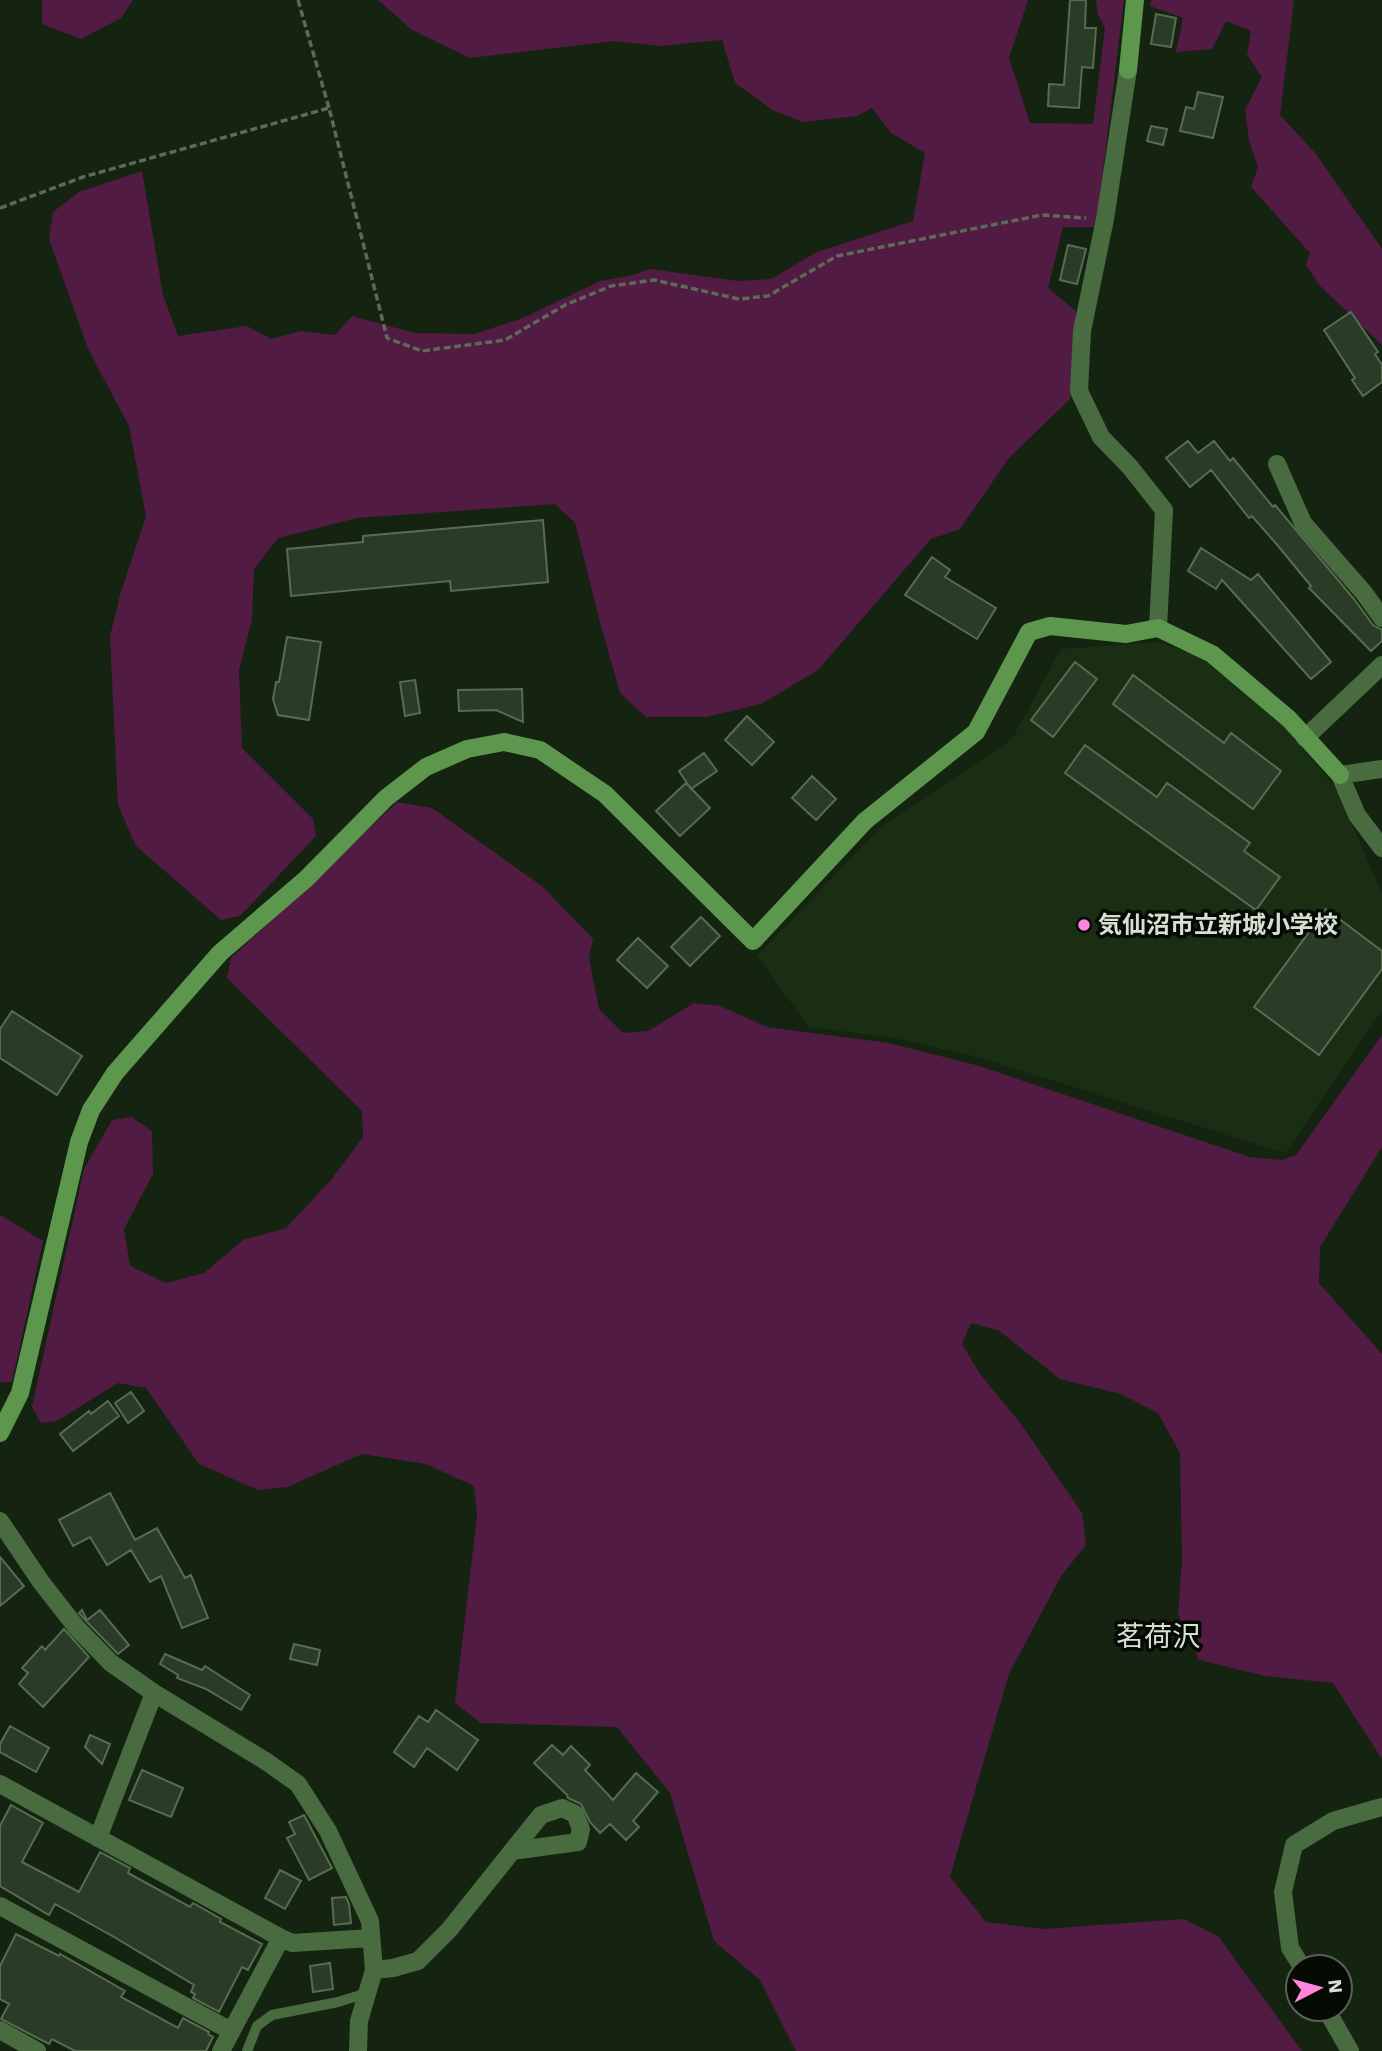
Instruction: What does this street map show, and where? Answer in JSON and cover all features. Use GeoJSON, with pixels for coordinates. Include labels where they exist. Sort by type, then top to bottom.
{"type":"FeatureCollection","features":[{"type":"Feature","properties":{"kind":"street"},"geometry":{"type":"LineString","coordinates":[[1135,0],[1128,70],[1105,219],[1082,331],[1079,391],[1101,438],[1117,452],[1164,510],[1158,628]]}},
{"type":"Feature","properties":{"kind":"street"},"geometry":{"type":"LineString","coordinates":[[1277,464],[1303,523],[1364,593],[1382,618]]}},
{"type":"Feature","properties":{"kind":"street"},"geometry":{"type":"LineString","coordinates":[[0,1433],[20,1393],[79,1142],[97,1101],[115,1073],[220,953],[306,879],[386,797],[426,768],[467,749],[503,742],[540,750],[605,794],[753,941],[865,821],[976,732],[1029,632],[1050,626],[1126,634],[1158,628],[1212,654],[1289,719],[1340,775],[1357,815],[1382,848]]}},
{"type":"Feature","properties":{"kind":"street"},"geometry":{"type":"LineString","coordinates":[[1305,738],[1382,665]]}},
{"type":"Feature","properties":{"kind":"street"},"geometry":{"type":"LineString","coordinates":[[1340,775],[1382,769]]}},
{"type":"Feature","properties":{"kind":"street"},"geometry":{"type":"LineString","coordinates":[[0,1521],[41,1582],[78,1628],[111,1662],[154,1693],[298,1784],[333,1842],[370,1920],[374,1970],[359,2021],[358,2051]]}},
{"type":"Feature","properties":{"kind":"street"},"geometry":{"type":"LineString","coordinates":[[97,1838],[154,1693]]}},
{"type":"Feature","properties":{"kind":"street"},"geometry":{"type":"LineString","coordinates":[[0,1784],[292,1943],[371,1938]]}},
{"type":"Feature","properties":{"kind":"street"},"geometry":{"type":"LineString","coordinates":[[1293,1953],[1290,1948],[1283,1892],[1294,1845],[1333,1821],[1382,1807]]}},
{"type":"Feature","properties":{"kind":"street"},"geometry":{"type":"LineString","coordinates":[[374,1970],[418,1961],[449,1930],[512,1851]]}},
{"type":"Feature","properties":{"kind":"street"},"geometry":{"type":"LineString","coordinates":[[0,1906],[231,2031]]}},
{"type":"Feature","properties":{"kind":"street"},"geometry":{"type":"LineString","coordinates":[[220,2051],[281,1938]]}},
{"type":"Feature","properties":{"kind":"street"},"geometry":{"type":"LineString","coordinates":[[1334,2023],[1350,2051]]}},
{"type":"Feature","properties":{"kind":"street"},"geometry":{"type":"LineString","coordinates":[[0,2030],[37,2051]]}},
{"type":"Feature","properties":{"kind":"lane"},"geometry":{"type":"LineString","coordinates":[[247,2051],[257,2026],[272,2015],[338,2002],[367,1992]]}},
{"type":"Feature","properties":{"kind":"path"},"geometry":{"type":"LineString","coordinates":[[298,0],[329,108],[387,338],[422,351],[505,340],[565,305],[611,286],[654,280],[739,299],[768,296],[837,257],[1042,215],[1105,219]]}},
{"type":"Feature","properties":{"kind":"path"},"geometry":{"type":"LineString","coordinates":[[0,208],[83,177],[329,108]]}},
{"type":"Feature","properties":{"kind":"shaded area"},"geometry":{"type":"Polygon","coordinates":[[[42,0],[133,0],[121,18],[81,39],[42,24],[42,0]]]}},
{"type":"Feature","properties":{"kind":"shaded area"},"geometry":{"type":"Polygon","coordinates":[[[378,0],[1028,0],[1009,58],[1030,123],[1093,124],[1105,28],[1098,15],[1096,0],[1124,0],[1096,227],[1063,227],[1048,288],[1077,312],[1070,399],[1009,458],[960,529],[931,539],[818,670],[761,704],[706,717],[646,717],[620,693],[575,523],[555,504],[357,518],[278,538],[254,569],[252,620],[239,670],[242,748],[313,819],[316,836],[240,916],[221,920],[136,846],[118,805],[110,636],[120,595],[146,516],[129,426],[88,349],[49,239],[53,212],[79,192],[142,171],[163,295],[178,336],[247,326],[271,339],[301,331],[335,335],[352,316],[415,333],[474,334],[523,318],[600,281],[630,276],[650,269],[738,281],[771,279],[817,252],[913,221],[925,153],[891,133],[872,108],[857,116],[803,122],[774,111],[735,83],[722,40],[660,46],[615,41],[470,58],[412,30],[378,0]]]}},
{"type":"Feature","properties":{"kind":"shaded area"},"geometry":{"type":"Polygon","coordinates":[[[1151,0],[1294,0],[1280,115],[1316,154],[1382,249],[1382,345],[1320,286],[1306,265],[1310,253],[1251,187],[1258,167],[1249,140],[1245,110],[1262,77],[1247,55],[1251,31],[1226,21],[1212,49],[1176,52],[1183,18],[1150,6],[1151,0]]]}},
{"type":"Feature","properties":{"kind":"shaded area","name":"気仙沼市立新城小学校"},"geometry":{"type":"Polygon","coordinates":[[[1158,642],[1199,656],[1276,717],[1337,789],[1382,894],[1382,1011],[1285,1153],[978,1057],[889,1037],[809,1027],[757,956],[882,826],[1012,739],[1061,649],[1158,642]]]}},
{"type":"Feature","properties":{"kind":"shaded area"},"geometry":{"type":"Polygon","coordinates":[[[397,802],[432,808],[542,886],[593,939],[589,958],[599,1009],[623,1033],[648,1031],[694,1003],[720,1006],[767,1027],[889,1043],[976,1065],[1250,1157],[1282,1160],[1296,1155],[1382,1035],[1382,1147],[1320,1247],[1319,1283],[1382,1354],[1382,1759],[1333,1683],[1265,1676],[1199,1660],[1178,1614],[1182,1561],[1180,1453],[1158,1413],[1121,1394],[1060,1379],[998,1330],[971,1323],[962,1344],[980,1374],[1021,1424],[1082,1513],[1086,1545],[1061,1576],[1009,1674],[950,1877],[986,1922],[1043,1929],[1183,1919],[1218,1936],[1302,2051],[796,2051],[760,1980],[714,1941],[670,1793],[617,1727],[481,1723],[455,1703],[477,1516],[474,1486],[426,1464],[362,1454],[287,1487],[258,1490],[199,1464],[146,1388],[118,1383],[57,1421],[41,1423],[32,1407],[84,1169],[112,1120],[131,1117],[152,1131],[153,1174],[124,1229],[130,1266],[166,1283],[204,1273],[243,1240],[286,1228],[331,1180],[363,1137],[362,1111],[227,978],[231,958],[397,802]]]}},
{"type":"Feature","properties":{"kind":"shaded area"},"geometry":{"type":"Polygon","coordinates":[[[0,1215],[43,1241],[12,1382],[0,1382],[0,1215]]]}},
{"type":"Feature","properties":{"kind":"building"},"geometry":{"type":"Polygon","coordinates":[[[1070,0],[1086,0],[1085,28],[1096,28],[1093,68],[1082,67],[1079,108],[1048,106],[1049,84],[1064,85],[1070,0]]]}},
{"type":"Feature","properties":{"kind":"building"},"geometry":{"type":"Polygon","coordinates":[[[1156,14],[1176,18],[1171,47],[1151,44],[1156,14]]]}},
{"type":"Feature","properties":{"kind":"building"},"geometry":{"type":"Polygon","coordinates":[[[1198,92],[1223,97],[1213,138],[1180,131],[1186,107],[1194,109],[1198,92]]]}},
{"type":"Feature","properties":{"kind":"building"},"geometry":{"type":"Polygon","coordinates":[[[1151,126],[1167,129],[1163,145],[1147,141],[1151,126]]]}},
{"type":"Feature","properties":{"kind":"building"},"geometry":{"type":"Polygon","coordinates":[[[1068,245],[1086,249],[1077,284],[1060,280],[1068,245]]]}},
{"type":"Feature","properties":{"kind":"building"},"geometry":{"type":"Polygon","coordinates":[[[1351,312],[1378,352],[1375,354],[1382,365],[1382,382],[1363,396],[1352,380],[1355,378],[1324,330],[1351,312]]]}},
{"type":"Feature","properties":{"kind":"building"},"geometry":{"type":"Polygon","coordinates":[[[1188,441],[1198,453],[1214,441],[1230,461],[1233,458],[1354,599],[1373,625],[1382,630],[1382,641],[1371,651],[1309,588],[1311,586],[1279,547],[1252,516],[1249,518],[1211,470],[1190,487],[1166,458],[1188,441]]]}},
{"type":"Feature","properties":{"kind":"building"},"geometry":{"type":"Polygon","coordinates":[[[543,520],[548,582],[451,591],[450,581],[291,596],[287,549],[363,542],[363,536],[543,520]]]}},
{"type":"Feature","properties":{"kind":"building"},"geometry":{"type":"Polygon","coordinates":[[[1201,548],[1251,580],[1258,574],[1331,662],[1311,679],[1222,580],[1216,589],[1188,571],[1201,548]]]}},
{"type":"Feature","properties":{"kind":"building"},"geometry":{"type":"Polygon","coordinates":[[[932,557],[950,570],[945,577],[996,608],[977,639],[905,595],[932,557]]]}},
{"type":"Feature","properties":{"kind":"building"},"geometry":{"type":"Polygon","coordinates":[[[287,637],[321,642],[309,720],[278,715],[273,699],[276,682],[279,682],[287,637]]]}},
{"type":"Feature","properties":{"kind":"building"},"geometry":{"type":"Polygon","coordinates":[[[1075,662],[1097,679],[1053,737],[1031,720],[1075,662]]]}},
{"type":"Feature","properties":{"kind":"building"},"geometry":{"type":"Polygon","coordinates":[[[1133,675],[1224,743],[1231,733],[1281,771],[1253,809],[1113,704],[1133,675]]]}},
{"type":"Feature","properties":{"kind":"building"},"geometry":{"type":"Polygon","coordinates":[[[415,680],[420,713],[405,716],[400,682],[415,680]]]}},
{"type":"Feature","properties":{"kind":"building"},"geometry":{"type":"Polygon","coordinates":[[[522,689],[523,722],[496,710],[459,711],[458,690],[522,689]]]}},
{"type":"Feature","properties":{"kind":"building"},"geometry":{"type":"Polygon","coordinates":[[[747,716],[774,742],[752,765],[725,740],[747,716]]]}},
{"type":"Feature","properties":{"kind":"building"},"geometry":{"type":"Polygon","coordinates":[[[1085,745],[1157,797],[1167,783],[1250,843],[1244,851],[1280,877],[1256,910],[1065,773],[1085,745]]]}},
{"type":"Feature","properties":{"kind":"building"},"geometry":{"type":"Polygon","coordinates":[[[704,753],[717,771],[691,789],[679,771],[704,753]]]}},
{"type":"Feature","properties":{"kind":"building"},"geometry":{"type":"Polygon","coordinates":[[[812,776],[836,799],[816,820],[792,798],[812,776]]]}},
{"type":"Feature","properties":{"kind":"building"},"geometry":{"type":"Polygon","coordinates":[[[686,783],[710,808],[680,836],[656,811],[686,783]]]}},
{"type":"Feature","properties":{"kind":"building"},"geometry":{"type":"Polygon","coordinates":[[[1326,909],[1382,951],[1382,969],[1319,1055],[1254,1007],[1326,909]]]}},
{"type":"Feature","properties":{"kind":"building"},"geometry":{"type":"Polygon","coordinates":[[[701,917],[720,936],[690,966],[671,947],[701,917]]]}},
{"type":"Feature","properties":{"kind":"building"},"geometry":{"type":"Polygon","coordinates":[[[638,938],[668,966],[647,988],[617,960],[638,938]]]}},
{"type":"Feature","properties":{"kind":"building"},"geometry":{"type":"Polygon","coordinates":[[[12,1011],[82,1056],[57,1095],[0,1058],[0,1029],[12,1011]]]}},
{"type":"Feature","properties":{"kind":"building"},"geometry":{"type":"Polygon","coordinates":[[[131,1392],[144,1411],[128,1423],[115,1403],[131,1392]]]}},
{"type":"Feature","properties":{"kind":"building"},"geometry":{"type":"Polygon","coordinates":[[[108,1401],[119,1416],[73,1451],[60,1434],[89,1411],[91,1414],[108,1401]]]}},
{"type":"Feature","properties":{"kind":"building"},"geometry":{"type":"Polygon","coordinates":[[[110,1493],[135,1540],[157,1528],[185,1578],[191,1575],[208,1618],[182,1628],[161,1576],[150,1582],[131,1550],[107,1565],[90,1537],[73,1546],[59,1520],[110,1493]]]}},
{"type":"Feature","properties":{"kind":"building"},"geometry":{"type":"Polygon","coordinates":[[[0,1557],[24,1586],[0,1606],[0,1557]]]}},
{"type":"Feature","properties":{"kind":"building"},"geometry":{"type":"Polygon","coordinates":[[[82,1610],[87,1620],[100,1610],[129,1645],[118,1654],[79,1613],[82,1610]]]}},
{"type":"Feature","properties":{"kind":"building"},"geometry":{"type":"Polygon","coordinates":[[[64,1629],[89,1657],[43,1707],[19,1684],[28,1673],[22,1668],[42,1646],[45,1650],[64,1629]]]}},
{"type":"Feature","properties":{"kind":"building"},"geometry":{"type":"Polygon","coordinates":[[[294,1644],[320,1650],[317,1665],[290,1659],[294,1644]]]}},
{"type":"Feature","properties":{"kind":"building"},"geometry":{"type":"Polygon","coordinates":[[[165,1654],[202,1670],[205,1666],[250,1695],[241,1710],[206,1689],[177,1678],[178,1675],[160,1664],[165,1654]]]}},
{"type":"Feature","properties":{"kind":"building"},"geometry":{"type":"Polygon","coordinates":[[[436,1710],[478,1740],[457,1770],[427,1748],[414,1767],[394,1752],[419,1716],[428,1722],[436,1710]]]}},
{"type":"Feature","properties":{"kind":"building"},"geometry":{"type":"Polygon","coordinates":[[[10,1726],[49,1748],[36,1772],[0,1752],[0,1744],[10,1726]]]}},
{"type":"Feature","properties":{"kind":"building"},"geometry":{"type":"Polygon","coordinates":[[[90,1735],[110,1744],[102,1764],[85,1747],[90,1735]]]}},
{"type":"Feature","properties":{"kind":"building"},"geometry":{"type":"Polygon","coordinates":[[[552,1745],[563,1755],[571,1746],[590,1765],[585,1770],[613,1800],[636,1773],[658,1792],[633,1821],[639,1827],[626,1840],[610,1824],[600,1833],[590,1822],[581,1804],[568,1798],[534,1763],[552,1745]]]}},
{"type":"Feature","properties":{"kind":"building"},"geometry":{"type":"Polygon","coordinates":[[[142,1770],[183,1788],[171,1817],[129,1800],[142,1770]]]}},
{"type":"Feature","properties":{"kind":"building"},"geometry":{"type":"Polygon","coordinates":[[[11,1805],[43,1823],[22,1862],[79,1892],[100,1852],[130,1868],[128,1873],[190,1907],[193,1903],[221,1919],[220,1922],[262,1944],[248,1970],[242,1967],[219,2012],[193,1998],[195,1994],[191,1992],[194,1985],[114,1937],[55,1904],[49,1915],[0,1886],[0,1826],[11,1805]]]}},
{"type":"Feature","properties":{"kind":"building"},"geometry":{"type":"Polygon","coordinates":[[[304,1815],[332,1868],[309,1880],[287,1838],[295,1834],[289,1822],[304,1815]]]}},
{"type":"Feature","properties":{"kind":"building"},"geometry":{"type":"Polygon","coordinates":[[[280,1870],[301,1881],[285,1909],[265,1898],[280,1870]]]}},
{"type":"Feature","properties":{"kind":"building"},"geometry":{"type":"Polygon","coordinates":[[[346,1897],[351,1923],[334,1925],[332,1898],[346,1897]]]}},
{"type":"Feature","properties":{"kind":"building"},"geometry":{"type":"Polygon","coordinates":[[[16,1934],[59,1956],[60,1954],[125,1991],[121,1997],[178,2028],[183,2018],[209,2032],[213,2037],[206,2051],[75,2051],[52,2039],[49,2044],[1,2019],[9,2004],[0,1999],[0,1966],[16,1934]]]}},
{"type":"Feature","properties":{"kind":"building"},"geometry":{"type":"Polygon","coordinates":[[[330,1963],[333,1989],[313,1992],[310,1966],[330,1963]]]}},
{"type":"Feature","properties":{"kind":"place","name":"気仙沼市立新城小学校"},"geometry":{"type":"Point","coordinates":[1084,925]}},
{"type":"Feature","properties":{"kind":"district","name":"茗荷沢"},"geometry":{"type":"Point","coordinates":[1158,1636]}}]}
